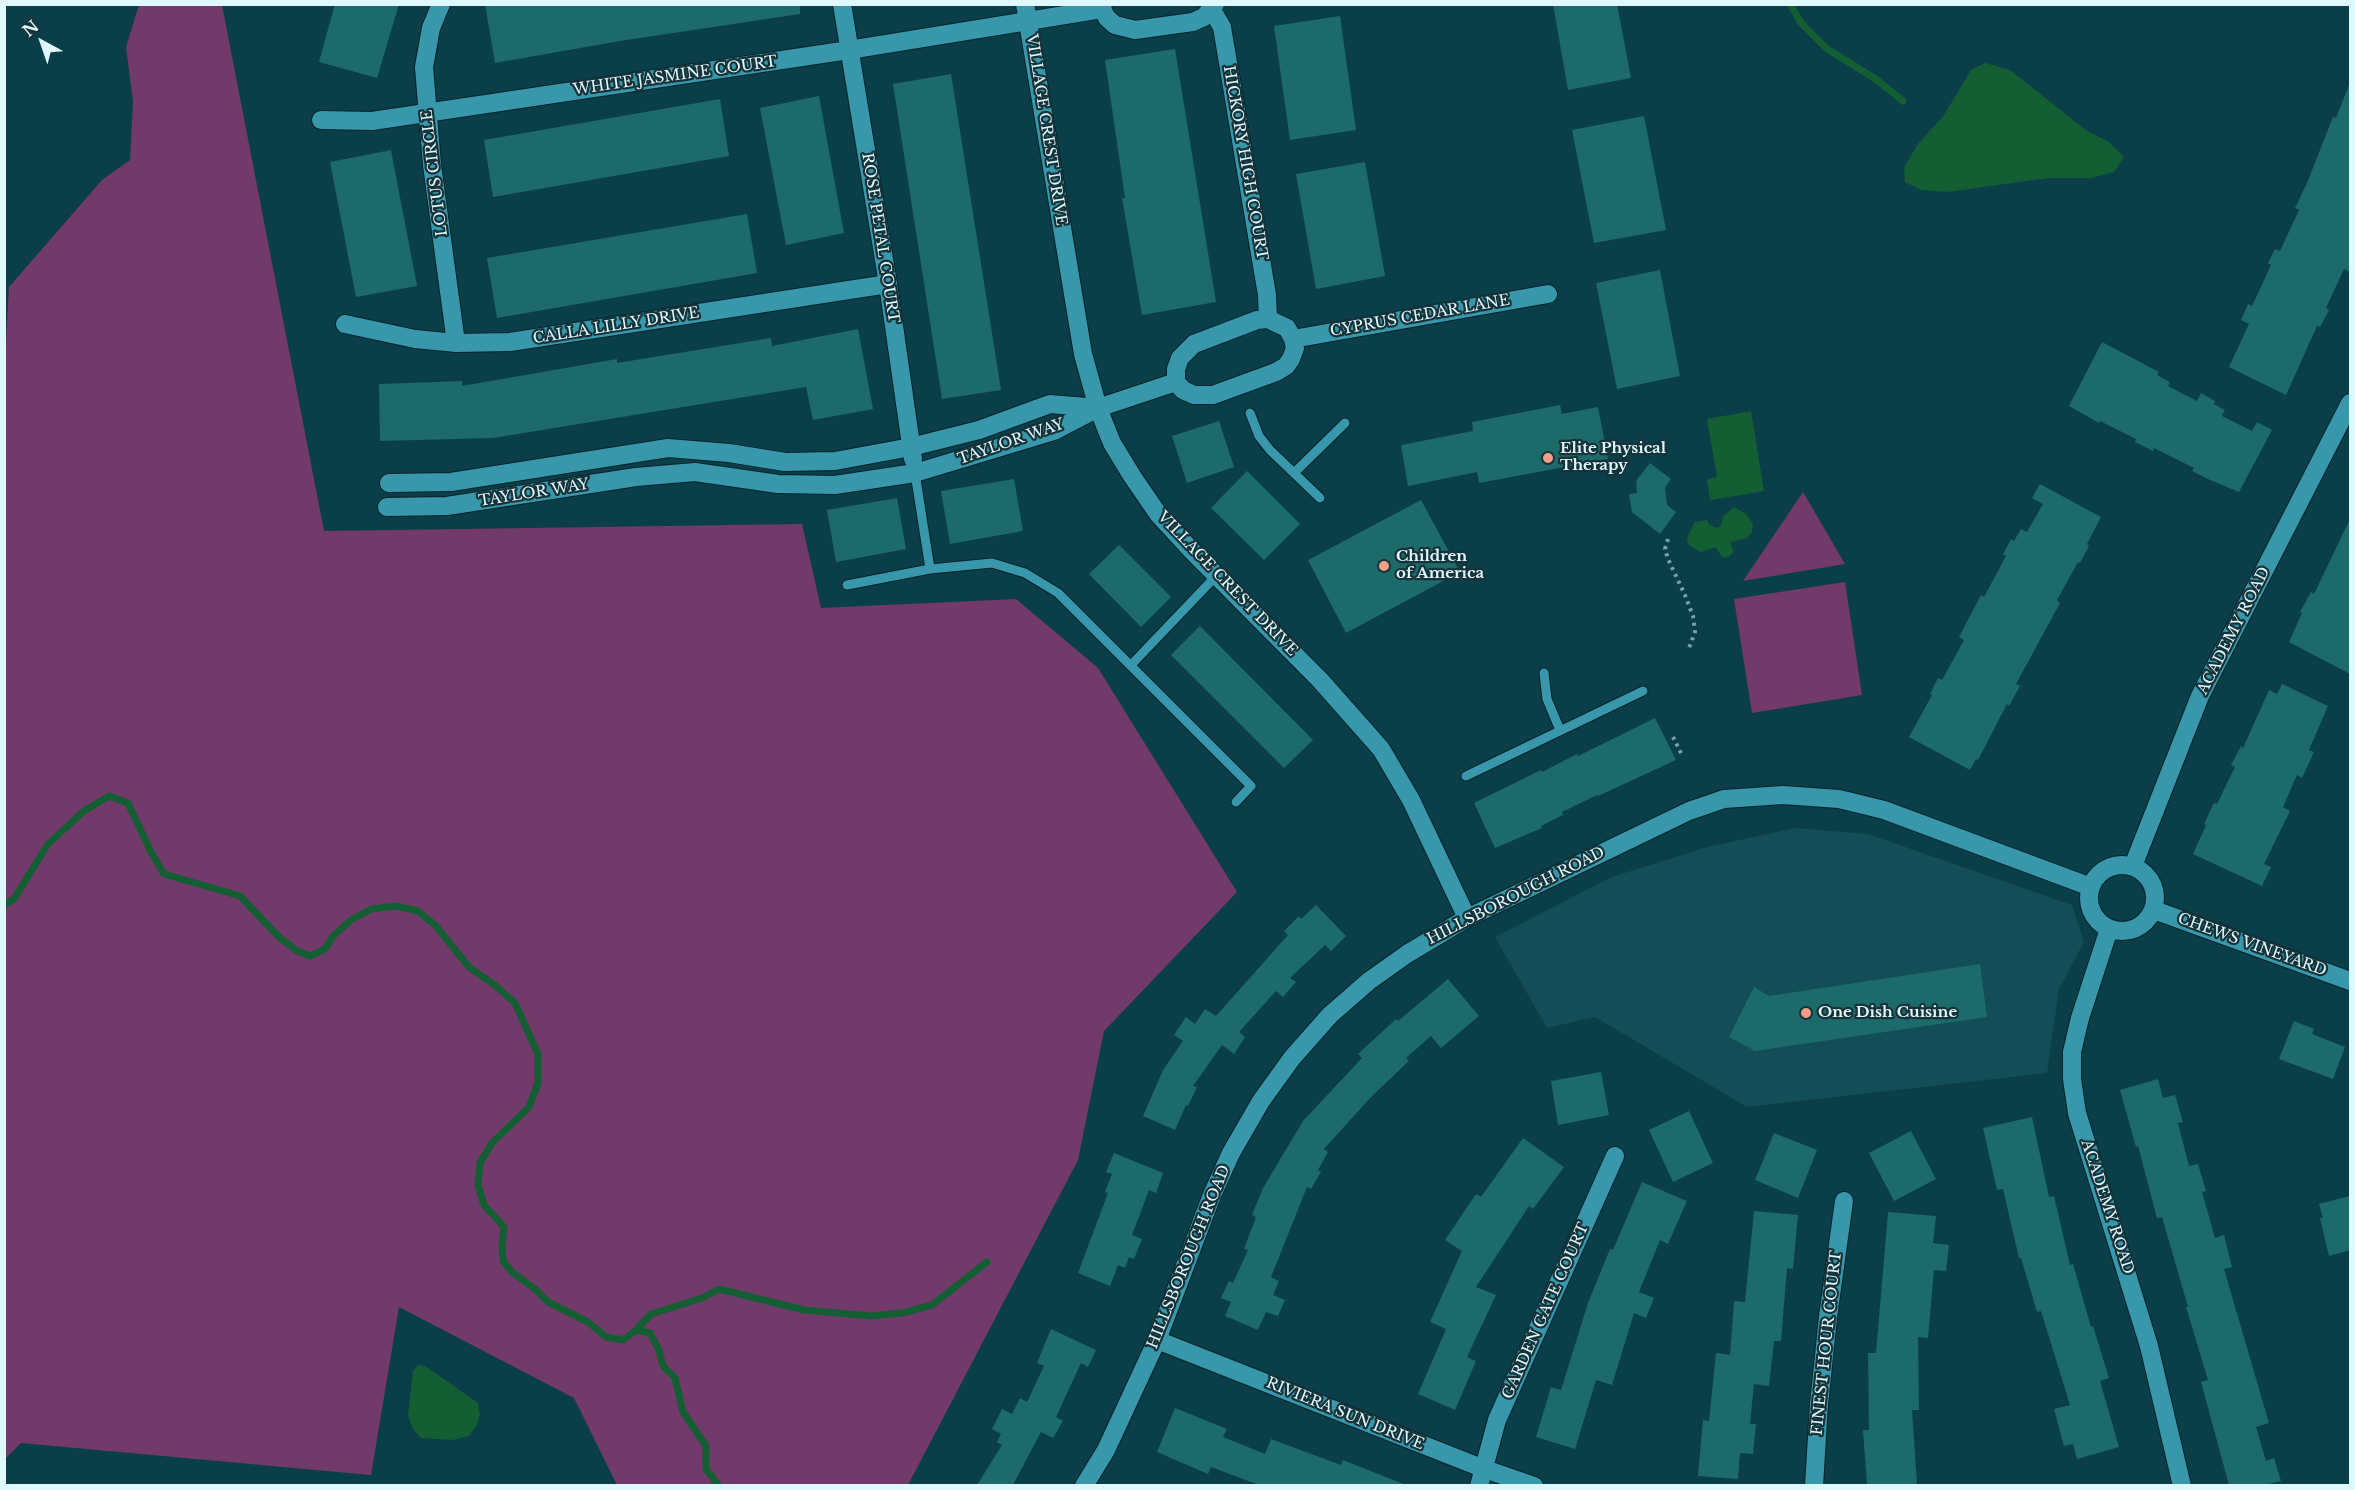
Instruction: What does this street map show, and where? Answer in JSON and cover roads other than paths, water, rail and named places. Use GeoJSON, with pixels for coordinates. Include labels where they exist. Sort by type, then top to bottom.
{"type":"FeatureCollection","features":[{"type":"Feature","properties":{"kind":"street","name":"LOTUS CIRCLE"},"geometry":{"type":"LineString","coordinates":[[441,4],[430,28],[424,67],[427,113],[456,344]]}},
{"type":"Feature","properties":{"kind":"street","name":"ROSE PETAL COURT"},"geometry":{"type":"LineString","coordinates":[[842,4],[888,284],[915,473]]}},
{"type":"Feature","properties":{"kind":"street","name":"WHITE JASMINE COURT"},"geometry":{"type":"LineString","coordinates":[[321,120],[372,121],[849,50],[1026,13],[1103,7]]}},
{"type":"Feature","properties":{"kind":"street"},"geometry":{"type":"LineString","coordinates":[[1103,7],[1107,18],[1115,25],[1135,30],[1193,22],[1214,7]]}},
{"type":"Feature","properties":{"kind":"street","name":"HICKORY HIGH COURT"},"geometry":{"type":"LineString","coordinates":[[1214,7],[1222,27],[1267,295],[1268,319]]}},
{"type":"Feature","properties":{"kind":"street","name":"VILLAGE CREST DRIVE"},"geometry":{"type":"LineString","coordinates":[[1026,13],[1083,354],[1098,408],[1112,442],[1158,514],[1320,680],[1382,749],[1411,800],[1467,918]]}},
{"type":"Feature","properties":{"kind":"street","name":"CALLA LILLY DRIVE"},"geometry":{"type":"LineString","coordinates":[[345,324],[415,339],[456,344],[510,342],[888,284]]}},
{"type":"Feature","properties":{"kind":"street","name":"CYPRUS CEDAR LANE"},"geometry":{"type":"LineString","coordinates":[[1293,339],[1548,294]]}},
{"type":"Feature","properties":{"kind":"street"},"geometry":{"type":"LineString","coordinates":[[1268,319],[1287,328],[1293,339],[1295,348],[1291,359],[1286,366],[1276,372],[1203,396],[1183,390],[1176,382],[1176,369],[1186,350],[1194,344],[1257,320],[1268,319]]}},
{"type":"Feature","properties":{"kind":"street"},"geometry":{"type":"LineString","coordinates":[[1098,408],[1176,382]]}},
{"type":"Feature","properties":{"kind":"street","name":"ACADEMY ROAD"},"geometry":{"type":"LineString","coordinates":[[2133,866],[2200,696],[2350,403]]}},
{"type":"Feature","properties":{"kind":"street","name":"TAYLOR WAY"},"geometry":{"type":"LineString","coordinates":[[389,483],[451,482],[668,448],[729,453],[785,462],[836,461],[911,447],[979,430],[1050,404],[1098,408]]}},
{"type":"Feature","properties":{"kind":"street","name":"TAYLOR WAY"},"geometry":{"type":"LineString","coordinates":[[387,507],[447,506],[636,477],[695,472],[778,484],[835,485],[915,473],[1054,431],[1098,408]]}},
{"type":"Feature","properties":{"kind":"street","name":"HILLSBOROUGH ROAD"},"geometry":{"type":"LineString","coordinates":[[1084,1485],[1106,1450],[1157,1340],[1212,1195],[1231,1153],[1261,1101],[1292,1058],[1330,1015],[1368,981],[1407,954],[1467,918],[1689,811],[1725,800],[1783,795],[1839,799],[1884,810],[2091,887]]}},
{"type":"Feature","properties":{"kind":"street"},"geometry":{"type":"LineString","coordinates":[[2122,864],[2133,866],[2150,879],[2156,899],[2154,910],[2140,926],[2120,931],[2109,929],[2094,916],[2090,907],[2091,887],[2095,878],[2112,866],[2122,864]]}},
{"type":"Feature","properties":{"kind":"street","name":"CHEWS VINEYARD"},"geometry":{"type":"LineString","coordinates":[[2154,910],[2350,981]]}},
{"type":"Feature","properties":{"kind":"street","name":"ACADEMY ROAD"},"geometry":{"type":"LineString","coordinates":[[2109,929],[2080,1018],[2072,1053],[2072,1079],[2077,1113],[2149,1346],[2177,1484]]}},
{"type":"Feature","properties":{"kind":"street","name":"GARDEN GATE COURT"},"geometry":{"type":"LineString","coordinates":[[1480,1477],[1497,1420],[1615,1156]]}},
{"type":"Feature","properties":{"kind":"street","name":"FINEST HOUR COURT"},"geometry":{"type":"LineString","coordinates":[[1814,1485],[1825,1350],[1844,1201]]}},
{"type":"Feature","properties":{"kind":"street","name":"RIVIERA SUN DRIVE"},"geometry":{"type":"LineString","coordinates":[[1157,1340],[1480,1477],[1534,1485]]}},
{"type":"Feature","properties":{"kind":"lane"},"geometry":{"type":"LineString","coordinates":[[1250,413],[1259,436],[1270,450],[1320,498]]}},
{"type":"Feature","properties":{"kind":"lane"},"geometry":{"type":"LineString","coordinates":[[1294,473],[1346,423]]}},
{"type":"Feature","properties":{"kind":"lane"},"geometry":{"type":"LineString","coordinates":[[915,473],[930,569]]}},
{"type":"Feature","properties":{"kind":"lane"},"geometry":{"type":"LineString","coordinates":[[847,585],[930,569],[992,563],[1025,573],[1058,592],[1251,786],[1236,802]]}},
{"type":"Feature","properties":{"kind":"lane"},"geometry":{"type":"LineString","coordinates":[[1132,664],[1216,576]]}},
{"type":"Feature","properties":{"kind":"lane"},"geometry":{"type":"LineString","coordinates":[[1544,673],[1547,699],[1560,730]]}},
{"type":"Feature","properties":{"kind":"lane"},"geometry":{"type":"LineString","coordinates":[[1466,776],[1643,691]]}},
{"type":"Feature","properties":{"kind":"waterway"},"geometry":{"type":"LineString","coordinates":[[1790,4],[1801,23],[1826,48],[1877,80],[1903,101]]}},
{"type":"Feature","properties":{"kind":"waterway"},"geometry":{"type":"LineString","coordinates":[[4,905],[14,899],[48,844],[84,811],[109,796],[128,803],[164,874],[240,896],[279,937],[297,951],[310,956],[325,949],[334,935],[351,920],[371,909],[396,906],[418,911],[436,926],[469,967],[515,1003],[538,1054],[538,1083],[529,1107],[492,1143],[480,1163],[478,1185],[484,1205],[504,1227],[503,1261],[512,1272],[548,1302],[588,1322],[606,1337],[623,1340],[651,1314],[702,1298],[719,1289],[804,1310],[871,1316],[902,1313],[932,1305],[987,1262]]}},
{"type":"Feature","properties":{"kind":"waterway"},"geometry":{"type":"LineString","coordinates":[[636,1330],[650,1333],[659,1350],[663,1366],[675,1378],[683,1412],[706,1446],[706,1469],[719,1486]]}},
{"type":"Feature","properties":{"kind":"place","name":"Elite Physical Therapy"},"geometry":{"type":"Point","coordinates":[1548,458]}},
{"type":"Feature","properties":{"kind":"place","name":"Children of America"},"geometry":{"type":"Point","coordinates":[1384,566]}},
{"type":"Feature","properties":{"kind":"place","name":"One Dish Cuisine"},"geometry":{"type":"Point","coordinates":[1806,1013]}}]}
